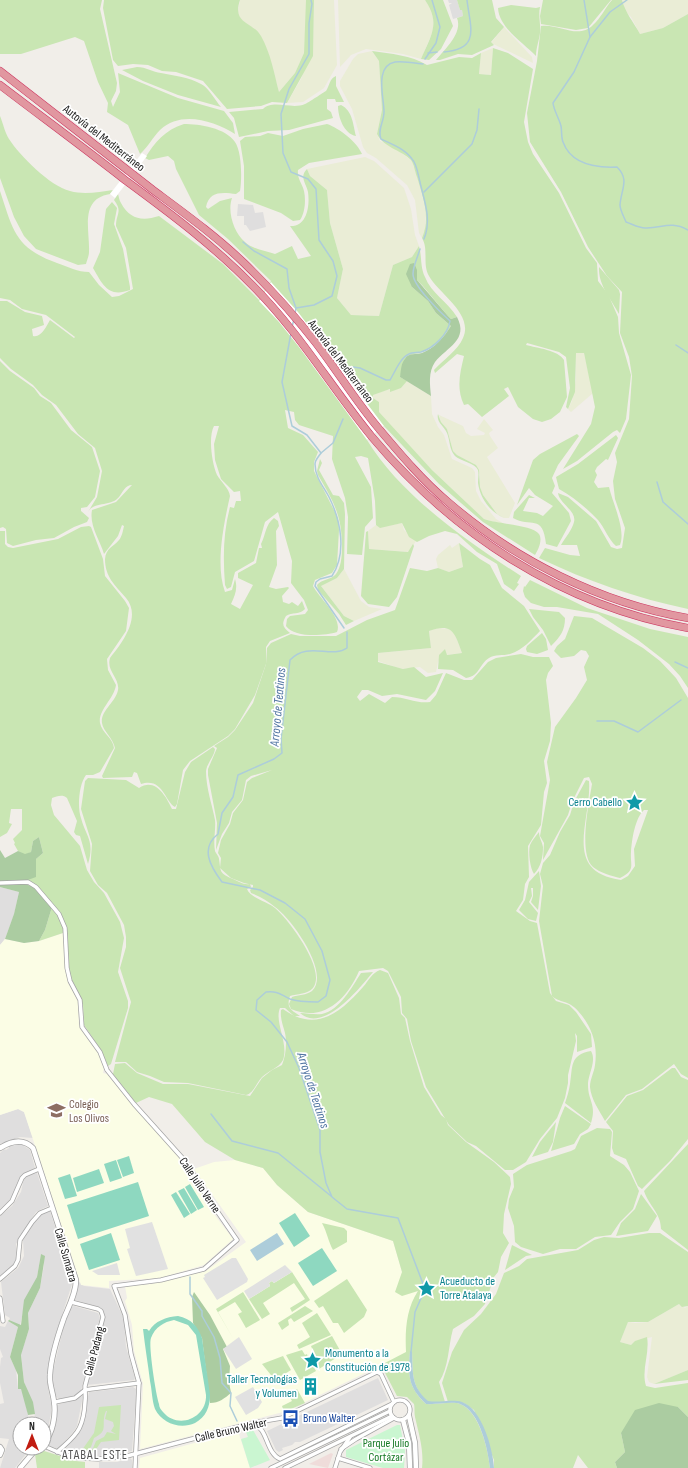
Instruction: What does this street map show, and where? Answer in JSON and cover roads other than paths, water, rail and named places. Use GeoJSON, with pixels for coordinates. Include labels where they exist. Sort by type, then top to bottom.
{"type":"FeatureCollection","features":[{"type":"Feature","properties":{"kind":"highway","name":"Autovía del Mediterráneo"},"geometry":{"type":"LineString","coordinates":[[0,71],[207,231],[242,261],[268,287],[315,342],[380,430],[417,472],[446,500],[476,525],[543,567],[586,588],[635,605],[688,618]]}},
{"type":"Feature","properties":{"kind":"highway","name":"Autovía del Mediterráneo"},"geometry":{"type":"LineString","coordinates":[[0,85],[201,238],[262,295],[300,340],[372,436],[415,485],[470,532],[502,555],[538,576],[584,598],[636,616],[688,628]]}},
{"type":"Feature","properties":{"kind":"street","name":"Calle Julio Verne"},"geometry":{"type":"LineString","coordinates":[[0,883],[28,882],[36,887],[60,914],[65,928],[67,968],[70,981],[80,1000],[82,1027],[100,1052],[108,1071],[134,1104],[186,1162],[208,1198],[237,1240],[204,1269],[161,1280],[114,1286],[125,1315],[131,1354],[139,1383],[135,1468]]}},
{"type":"Feature","properties":{"kind":"street","name":"Calle Sumatra"},"geometry":{"type":"LineString","coordinates":[[0,1148],[12,1142],[24,1142],[32,1148],[76,1280],[71,1302],[57,1343],[50,1375],[55,1402],[52,1421]]}},
{"type":"Feature","properties":{"kind":"street"},"geometry":{"type":"LineString","coordinates":[[0,1213],[17,1193],[22,1178],[25,1175],[39,1169]]}},
{"type":"Feature","properties":{"kind":"street"},"geometry":{"type":"LineString","coordinates":[[0,1279],[16,1266],[20,1240],[32,1222],[40,1213],[52,1208]]}},
{"type":"Feature","properties":{"kind":"street"},"geometry":{"type":"LineString","coordinates":[[0,1298],[4,1321]]}},
{"type":"Feature","properties":{"kind":"street","name":"Calle Padang"},"geometry":{"type":"LineString","coordinates":[[55,1402],[75,1398],[85,1390],[103,1317],[101,1311],[71,1302]]}},
{"type":"Feature","properties":{"kind":"street","name":"Calle Bruno Walter"},"geometry":{"type":"LineString","coordinates":[[52,1450],[79,1458],[98,1459],[136,1454],[282,1418],[376,1372],[381,1374],[393,1403]]}},
{"type":"Feature","properties":{"kind":"street"},"geometry":{"type":"LineString","coordinates":[[57,1452],[77,1432],[80,1426],[85,1390],[139,1383]]}},
{"type":"Feature","properties":{"kind":"street"},"geometry":{"type":"LineString","coordinates":[[253,1424],[261,1428],[275,1457],[280,1459],[400,1400],[408,1404],[410,1409],[409,1416],[415,1443],[416,1468]]}},
{"type":"Feature","properties":{"kind":"street"},"geometry":{"type":"LineString","coordinates":[[271,1468],[390,1411],[393,1403]]}},
{"type":"Feature","properties":{"kind":"street"},"geometry":{"type":"LineString","coordinates":[[390,1411],[393,1417]]}},
{"type":"Feature","properties":{"kind":"street"},"geometry":{"type":"LineString","coordinates":[[403,1420],[409,1416]]}},
{"type":"Feature","properties":{"kind":"street"},"geometry":{"type":"LineString","coordinates":[[341,1449],[393,1417]]}},
{"type":"Feature","properties":{"kind":"street"},"geometry":{"type":"LineString","coordinates":[[284,1468],[393,1417],[403,1420]]}},
{"type":"Feature","properties":{"kind":"street"},"geometry":{"type":"LineString","coordinates":[[403,1420],[409,1443],[410,1468]]}},
{"type":"Feature","properties":{"kind":"street"},"geometry":{"type":"LineString","coordinates":[[261,1428],[266,1422]]}},
{"type":"Feature","properties":{"kind":"street"},"geometry":{"type":"LineString","coordinates":[[335,1468],[341,1449],[352,1435]]}},
{"type":"Feature","properties":{"kind":"street"},"geometry":{"type":"LineString","coordinates":[[0,1447],[2,1450],[0,1455]]}},
{"type":"Feature","properties":{"kind":"street"},"geometry":{"type":"LineString","coordinates":[[20,1468],[30,1456]]}},
{"type":"Feature","properties":{"kind":"street"},"geometry":{"type":"LineString","coordinates":[[338,1458],[370,1468]]}},
{"type":"Feature","properties":{"kind":"water"},"geometry":{"type":"Polygon","coordinates":[[[277,1233],[284,1244],[257,1261],[250,1250],[277,1233]]]}},
{"type":"Feature","properties":{"kind":"water"},"geometry":{"type":"Polygon","coordinates":[[[410,1351],[412,1352],[413,1373],[416,1385],[418,1390],[428,1401],[462,1402],[469,1406],[481,1421],[489,1441],[494,1468],[490,1468],[485,1442],[478,1423],[473,1414],[467,1408],[457,1403],[426,1404],[420,1398],[410,1380],[410,1351]]]}},
{"type":"Feature","properties":{"kind":"waterway","name":"Arroyo de Teatinos"},"geometry":{"type":"LineString","coordinates":[[295,314],[296,308],[314,305],[332,296],[337,276],[333,261],[319,240],[316,189],[308,179],[291,172],[283,153],[281,114],[289,89],[309,54],[311,0]]}},
{"type":"Feature","properties":{"kind":"waterway"},"geometry":{"type":"LineString","coordinates":[[425,59],[436,43],[440,27],[432,0]]}},
{"type":"Feature","properties":{"kind":"waterway"},"geometry":{"type":"LineString","coordinates":[[444,52],[456,50],[464,46],[468,41],[471,28],[467,0]]}},
{"type":"Feature","properties":{"kind":"waterway"},"geometry":{"type":"LineString","coordinates":[[584,0],[590,37]]}},
{"type":"Feature","properties":{"kind":"waterway"},"geometry":{"type":"LineString","coordinates":[[627,0],[610,12],[590,37],[574,72],[553,103],[561,126],[562,140],[567,149],[578,160],[601,167],[617,167],[621,172],[624,185],[620,207],[626,222],[643,228],[671,225],[688,230]]}},
{"type":"Feature","properties":{"kind":"waterway"},"geometry":{"type":"LineString","coordinates":[[428,53],[437,52]]}},
{"type":"Feature","properties":{"kind":"waterway"},"geometry":{"type":"LineString","coordinates":[[423,64],[395,62],[388,65],[384,69],[382,76],[384,116],[380,129],[380,136],[381,139],[394,145],[409,155],[414,161],[427,217],[424,239]]}},
{"type":"Feature","properties":{"kind":"waterway"},"geometry":{"type":"LineString","coordinates":[[424,192],[472,144],[477,130],[479,109]]}},
{"type":"Feature","properties":{"kind":"waterway"},"geometry":{"type":"LineString","coordinates":[[243,242],[254,251],[287,269],[289,288],[296,308]]}},
{"type":"Feature","properties":{"kind":"waterway"},"geometry":{"type":"LineString","coordinates":[[356,387],[356,384],[351,377],[353,367],[360,368],[386,380],[390,380],[400,362],[406,356],[412,353],[421,352],[431,347],[440,340],[449,326],[450,321],[428,299],[414,279],[414,268],[420,249]]}},
{"type":"Feature","properties":{"kind":"waterway","name":"Arroyo de Teatinos"},"geometry":{"type":"LineString","coordinates":[[292,327],[294,319]]}},
{"type":"Feature","properties":{"kind":"waterway","name":"Arroyo de Teatinos"},"geometry":{"type":"LineString","coordinates":[[291,333],[282,382],[292,426],[307,435],[321,453],[316,460],[315,469],[337,516],[341,537],[340,557],[337,567],[332,576],[320,579],[316,582],[315,586],[344,628]]}},
{"type":"Feature","properties":{"kind":"waterway"},"geometry":{"type":"LineString","coordinates":[[676,345],[688,353]]}},
{"type":"Feature","properties":{"kind":"waterway"},"geometry":{"type":"LineString","coordinates":[[321,453],[333,443],[343,419]]}},
{"type":"Feature","properties":{"kind":"waterway"},"geometry":{"type":"LineString","coordinates":[[657,482],[663,502],[688,524]]}},
{"type":"Feature","properties":{"kind":"waterway","name":"Arroyo de Teatinos"},"geometry":{"type":"LineString","coordinates":[[347,632],[347,648],[341,651],[304,652],[297,654],[290,660],[281,739],[282,753],[274,759],[238,775],[233,797],[222,813],[218,834],[209,845],[208,851],[214,870],[222,882],[260,890],[285,903],[305,919],[322,951],[330,980],[326,996],[318,1002],[304,1002],[290,999],[276,992],[266,992],[257,1000],[256,1010],[271,1022],[287,1042],[299,1068],[320,1130],[320,1152],[326,1183],[332,1197],[347,1209],[398,1218],[425,1289],[415,1312],[411,1352]]}},
{"type":"Feature","properties":{"kind":"waterway"},"geometry":{"type":"LineString","coordinates":[[675,662],[688,668]]}},
{"type":"Feature","properties":{"kind":"waterway"},"geometry":{"type":"LineString","coordinates":[[597,721],[614,721],[638,732],[681,700]]}},
{"type":"Feature","properties":{"kind":"waterway"},"geometry":{"type":"LineString","coordinates":[[211,1114],[232,1141],[278,1153],[331,1196]]}},
{"type":"Feature","properties":{"kind":"waterway"},"geometry":{"type":"LineString","coordinates":[[190,1277],[190,1294],[202,1311],[202,1316],[214,1337],[220,1358],[222,1383],[231,1393],[230,1406],[237,1421]]}},
{"type":"Feature","properties":{"kind":"place","name":"Cerro Cabello"},"geometry":{"type":"Point","coordinates":[635,802]}},
{"type":"Feature","properties":{"kind":"place","name":"Colegio Los Olivos"},"geometry":{"type":"Point","coordinates":[56,1111]}},
{"type":"Feature","properties":{"kind":"place","name":"Acueducto de Torre Atalaya"},"geometry":{"type":"Point","coordinates":[427,1288]}},
{"type":"Feature","properties":{"kind":"place","name":"Monumento a la Constitución de 1978"},"geometry":{"type":"Point","coordinates":[312,1360]}},
{"type":"Feature","properties":{"kind":"place","name":"Taller Tecnologías y Volumen"},"geometry":{"type":"Point","coordinates":[310,1386]}},
{"type":"Feature","properties":{"kind":"place","name":"Bruno Walter"},"geometry":{"type":"Point","coordinates":[290,1418]}},
{"type":"Feature","properties":{"kind":"district","name":"ATABAL ESTE"},"geometry":{"type":"Point","coordinates":[95,1454]}},
{"type":"Feature","properties":{"kind":"park label","name":"Parque Julio Cortázar"},"geometry":{"type":"Point","coordinates":[386,1450]}}]}
